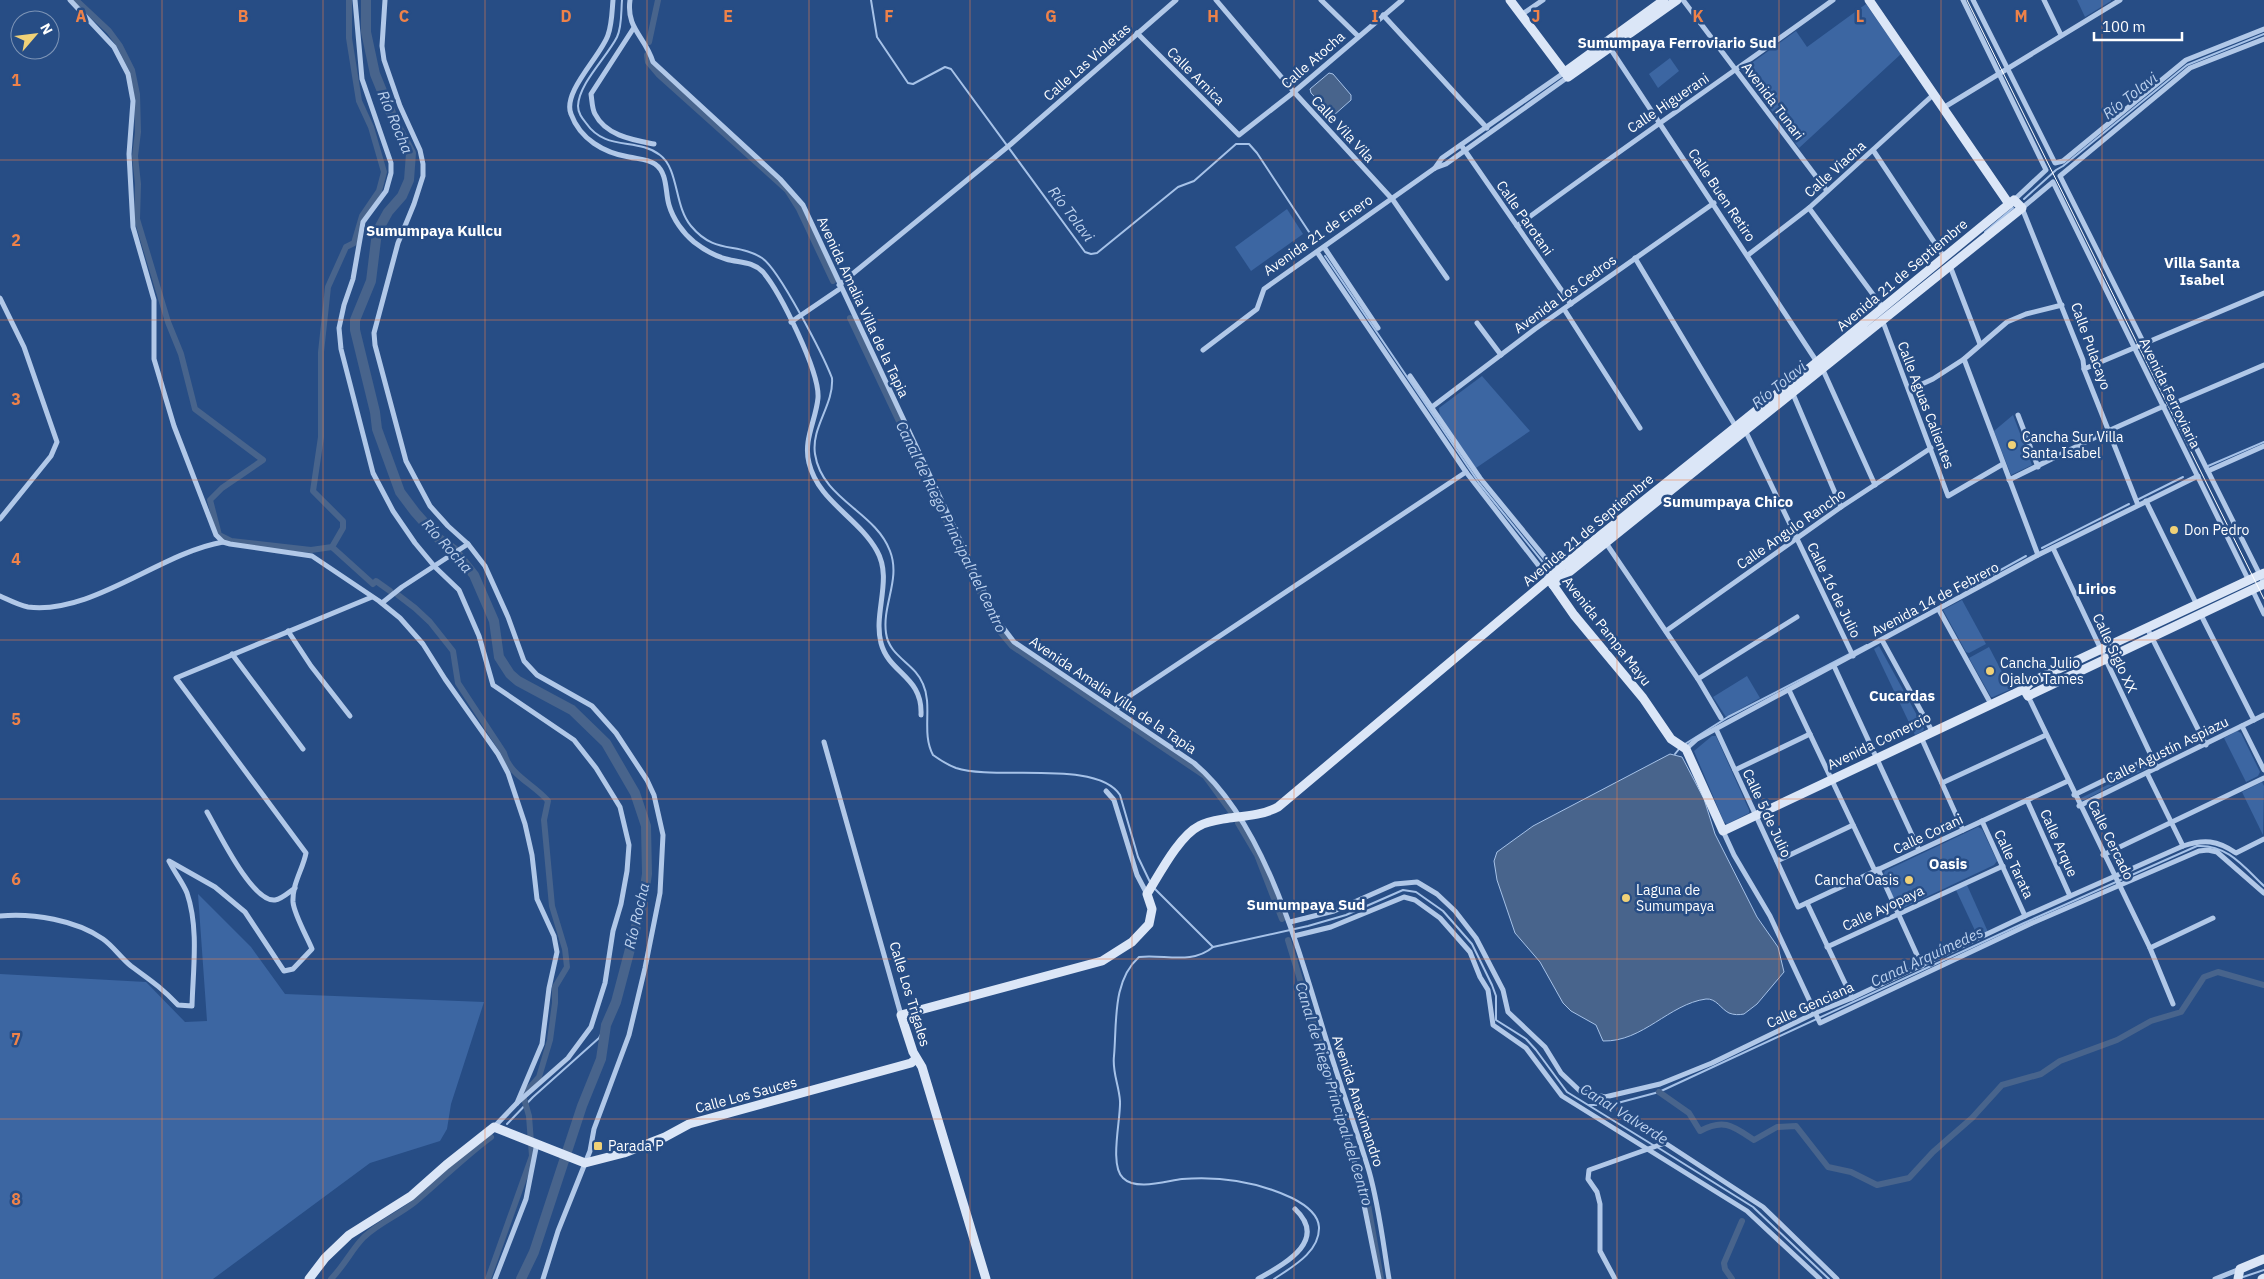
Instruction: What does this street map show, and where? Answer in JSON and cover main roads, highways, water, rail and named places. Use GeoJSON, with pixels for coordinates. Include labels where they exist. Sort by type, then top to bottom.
{"type":"FeatureCollection","features":[{"type":"Feature","properties":{"kind":"waterway"},"geometry":{"type":"LineString","coordinates":[[76,0],[109,31],[120,46],[132,70],[137,94],[138,132],[135,156],[138,184],[137,219],[168,322],[181,354],[195,409],[263,460],[222,488],[210,500],[219,535],[231,541],[311,550],[332,547]]}},
{"type":"Feature","properties":{"kind":"waterway"},"geometry":{"type":"LineString","coordinates":[[349,0],[349,38],[359,101],[371,127],[384,172],[379,191],[362,216],[354,243],[346,247],[328,287],[321,352],[321,437],[313,491],[343,521],[343,528],[332,547],[373,584],[376,581],[390,591]]}},
{"type":"Feature","properties":{"kind":"waterway","name":"Río Rocha"},"geometry":{"type":"LineString","coordinates":[[366,0],[366,32],[375,74],[395,123],[411,153],[409,180],[402,196],[388,212],[377,232],[371,281],[355,320],[355,330],[375,412],[377,429],[400,492],[438,538],[454,550],[474,575],[494,621],[499,657],[510,674],[518,681],[572,710],[606,743],[635,793],[646,826],[647,874],[643,900],[616,1002],[606,1025],[601,1059],[582,1106],[534,1252],[521,1279]]}},
{"type":"Feature","properties":{"kind":"waterway"},"geometry":{"type":"LineString","coordinates":[[622,0],[619,33],[583,88],[578,106],[579,113],[594,132],[603,138],[642,146],[660,155],[666,161],[674,178],[682,208],[691,226],[700,235],[717,245],[744,250],[762,258],[770,265],[779,278],[800,314],[832,378],[830,397],[816,435],[815,454],[820,470],[828,483],[873,525],[883,537],[890,551],[893,561],[893,582],[886,612],[886,633],[892,648],[914,671],[923,684],[927,701],[928,738],[933,755],[956,768],[974,771],[1069,774],[1090,777],[1108,784],[1120,795],[1138,857],[1150,882]]}},
{"type":"Feature","properties":{"kind":"waterway","name":"Canal de Riego Principal del Centro"},"geometry":{"type":"LineString","coordinates":[[649,42],[658,0]]}},
{"type":"Feature","properties":{"kind":"waterway","name":"Río Tolavi"},"geometry":{"type":"LineString","coordinates":[[871,0],[877,37],[908,83],[913,84],[945,67],[951,69],[1085,252],[1097,253],[1178,187],[1194,181],[1236,144],[1249,144],[1257,153],[1315,241]]}},
{"type":"Feature","properties":{"kind":"waterway","name":"Río Tolavi"},"geometry":{"type":"LineString","coordinates":[[2024,199],[2056,170],[2187,65],[2264,34]]}},
{"type":"Feature","properties":{"kind":"waterway","name":"Canal de Riego Principal del Centro"},"geometry":{"type":"LineString","coordinates":[[647,55],[648,62],[659,75],[787,190],[799,209],[833,281]]}},
{"type":"Feature","properties":{"kind":"waterway","name":"Río Tolavi"},"geometry":{"type":"LineString","coordinates":[[1985,232],[2013,208]]}},
{"type":"Feature","properties":{"kind":"waterway","name":"Río Tolavi"},"geometry":{"type":"LineString","coordinates":[[1325,256],[1479,483],[1550,571]]}},
{"type":"Feature","properties":{"kind":"waterway","name":"Canal de Riego Principal del Centro"},"geometry":{"type":"LineString","coordinates":[[850,318],[997,628],[1012,646],[1205,776],[1232,813]]}},
{"type":"Feature","properties":{"kind":"waterway"},"geometry":{"type":"LineString","coordinates":[[2208,466],[2264,442]]}},
{"type":"Feature","properties":{"kind":"waterway"},"geometry":{"type":"LineString","coordinates":[[2139,499],[2183,477]]}},
{"type":"Feature","properties":{"kind":"waterway"},"geometry":{"type":"LineString","coordinates":[[2042,548],[2129,504]]}},
{"type":"Feature","properties":{"kind":"waterway"},"geometry":{"type":"LineString","coordinates":[[1968,588],[2026,556]]}},
{"type":"Feature","properties":{"kind":"waterway"},"geometry":{"type":"LineString","coordinates":[[398,595],[430,622],[453,651],[458,683],[504,753],[511,768],[548,801],[544,820],[552,906],[565,949],[567,967],[555,987],[555,1003],[550,1040],[539,1077],[523,1095],[529,1116],[532,1156],[488,1279]]}},
{"type":"Feature","properties":{"kind":"waterway"},"geometry":{"type":"LineString","coordinates":[[1685,744],[1728,717],[1867,645]]}},
{"type":"Feature","properties":{"kind":"waterway"},"geometry":{"type":"LineString","coordinates":[[1675,754],[1679,749]]}},
{"type":"Feature","properties":{"kind":"waterway","name":"Canal de Riego Principal del Centro"},"geometry":{"type":"LineString","coordinates":[[1238,823],[1257,855],[1282,919]]}},
{"type":"Feature","properties":{"kind":"waterway","name":"Canal Arquímedes"},"geometry":{"type":"LineString","coordinates":[[1589,1105],[1610,1105],[1659,1092],[2024,923],[2197,846],[2208,846],[2226,853],[2242,864],[2264,886]]}},
{"type":"Feature","properties":{"kind":"waterway"},"geometry":{"type":"LineString","coordinates":[[1154,888],[1213,947]]}},
{"type":"Feature","properties":{"kind":"waterway","name":"Canal Valverde"},"geometry":{"type":"LineString","coordinates":[[1213,947],[1308,926],[1346,915],[1403,890],[1416,892],[1443,911],[1472,944],[1496,996],[1496,1020],[1526,1039],[1567,1092],[1653,1145]]}},
{"type":"Feature","properties":{"kind":"waterway","name":"Canal de Riego Principal del Centro"},"geometry":{"type":"LineString","coordinates":[[1288,940],[1324,1058]]}},
{"type":"Feature","properties":{"kind":"waterway"},"geometry":{"type":"LineString","coordinates":[[1213,947],[1196,956],[1178,958],[1139,957],[1130,967],[1124,978],[1120,990],[1116,1017],[1114,1062],[1120,1101],[1117,1163],[1123,1178],[1135,1184],[1143,1185],[1196,1178],[1225,1179],[1279,1192],[1306,1206],[1318,1222],[1318,1236],[1315,1244],[1304,1258],[1274,1279]]}},
{"type":"Feature","properties":{"kind":"waterway"},"geometry":{"type":"LineString","coordinates":[[1659,1092],[1689,1113],[1700,1131],[1722,1124],[1728,1125],[1754,1140],[1777,1127],[1796,1126],[1828,1167],[1851,1172],[1877,1185],[1909,1178],[1933,1152],[1972,1118],[2002,1085],[2041,1074],[2060,1061],[2117,1040],[2151,1021],[2181,1012],[2204,977],[2218,972],[2264,985]]}},
{"type":"Feature","properties":{"kind":"waterway"},"geometry":{"type":"LineString","coordinates":[[507,1124],[533,1097],[599,1038],[606,1025]]}},
{"type":"Feature","properties":{"kind":"waterway"},"geometry":{"type":"LineString","coordinates":[[331,1279],[364,1237],[415,1202],[491,1137]]}},
{"type":"Feature","properties":{"kind":"waterway","name":"Canal Valverde"},"geometry":{"type":"LineString","coordinates":[[1657,1147],[1753,1207],[1829,1279]]}},
{"type":"Feature","properties":{"kind":"waterway","name":"Canal de Riego Principal del Centro"},"geometry":{"type":"LineString","coordinates":[[1358,1165],[1366,1193],[1381,1279]]}},
{"type":"Feature","properties":{"kind":"waterway"},"geometry":{"type":"LineString","coordinates":[[1732,1279],[1725,1269],[1724,1263],[1742,1221]]}},
{"type":"Feature","properties":{"kind":"waterway","name":"Canal Valverde"},"geometry":{"type":"LineString","coordinates":[[2243,1277],[2264,1270]]}},
{"type":"Feature","properties":{"kind":"tram line"},"geometry":{"type":"LineString","coordinates":[[1967,0],[2264,599]]}},
{"type":"Feature","properties":{"kind":"place","name":"Cancha Sur Villa Santa Isabel"},"geometry":{"type":"Point","coordinates":[2012,445]}},
{"type":"Feature","properties":{"kind":"place","name":"Don Pedro"},"geometry":{"type":"Point","coordinates":[2174,530]}},
{"type":"Feature","properties":{"kind":"place","name":"Cancha Julio Ojalvo Tames"},"geometry":{"type":"Point","coordinates":[1990,671]}},
{"type":"Feature","properties":{"kind":"place","name":"Cancha Oasis"},"geometry":{"type":"Point","coordinates":[1909,880]}},
{"type":"Feature","properties":{"kind":"place","name":"Laguna de Sumumpaya"},"geometry":{"type":"Point","coordinates":[1626,898]}},
{"type":"Feature","properties":{"kind":"place","name":"Parada P"},"geometry":{"type":"Point","coordinates":[598,1146]}},
{"type":"Feature","properties":{"kind":"district","name":"Sumumpaya Ferroviario Sud"},"geometry":{"type":"Point","coordinates":[1677,43]}},
{"type":"Feature","properties":{"kind":"district","name":"Sumumpaya Kullcu"},"geometry":{"type":"Point","coordinates":[434,231]}},
{"type":"Feature","properties":{"kind":"district","name":"Villa Santa Isabel"},"geometry":{"type":"Point","coordinates":[2202,272]}},
{"type":"Feature","properties":{"kind":"district","name":"Sumumpaya Chico"},"geometry":{"type":"Point","coordinates":[1728,502]}},
{"type":"Feature","properties":{"kind":"district","name":"Lirios"},"geometry":{"type":"Point","coordinates":[2097,589]}},
{"type":"Feature","properties":{"kind":"district","name":"Cucardas"},"geometry":{"type":"Point","coordinates":[1902,696]}},
{"type":"Feature","properties":{"kind":"district","name":"Oasis"},"geometry":{"type":"Point","coordinates":[1948,864]}},
{"type":"Feature","properties":{"kind":"district","name":"Sumumpaya Sud"},"geometry":{"type":"Point","coordinates":[1306,905]}}]}
